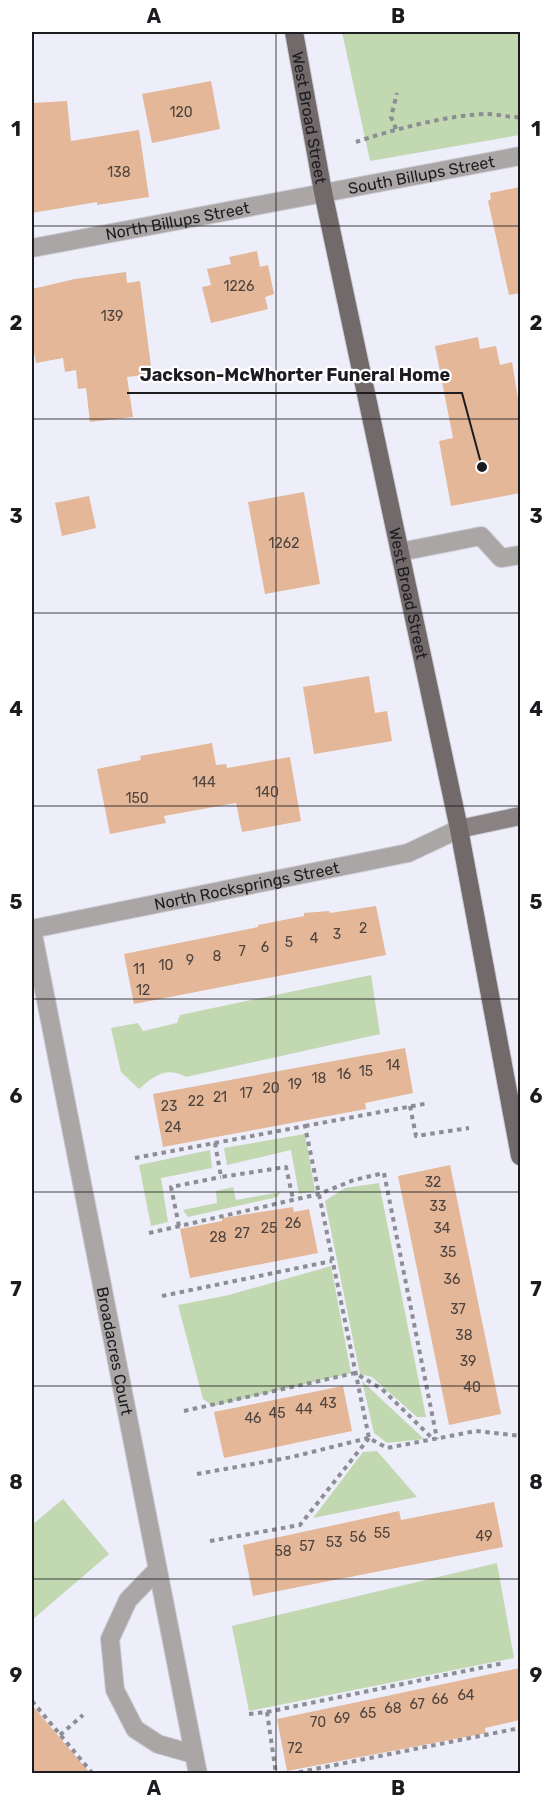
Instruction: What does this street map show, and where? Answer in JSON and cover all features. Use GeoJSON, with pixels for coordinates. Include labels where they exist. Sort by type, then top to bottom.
{"type":"FeatureCollection","features":[{"type":"Feature","properties":{"kind":"main road","name":"West Broad Street"},"geometry":{"type":"LineString","coordinates":[[294,32],[323,192],[459,829],[520,1156]]}},
{"type":"Feature","properties":{"kind":"street","name":"South Billups Street"},"geometry":{"type":"LineString","coordinates":[[323,192],[520,156]]}},
{"type":"Feature","properties":{"kind":"street","name":"North Billups Street"},"geometry":{"type":"LineString","coordinates":[[32,248],[323,192]]}},
{"type":"Feature","properties":{"kind":"street"},"geometry":{"type":"LineString","coordinates":[[400,552],[481,536],[501,558],[520,555]]}},
{"type":"Feature","properties":{"kind":"street"},"geometry":{"type":"LineString","coordinates":[[459,829],[520,816]]}},
{"type":"Feature","properties":{"kind":"street","name":"North Rocksprings Street"},"geometry":{"type":"LineString","coordinates":[[32,929],[408,853],[459,829]]}},
{"type":"Feature","properties":{"kind":"street","name":"Broadacres Court"},"geometry":{"type":"LineString","coordinates":[[32,929],[198,1773]]}},
{"type":"Feature","properties":{"kind":"street"},"geometry":{"type":"LineString","coordinates":[[157,1570],[128,1600],[110,1639],[115,1690],[135,1729],[158,1744],[193,1754]]}},
{"type":"Feature","properties":{"kind":"path"},"geometry":{"type":"LineString","coordinates":[[396,129],[391,117],[397,93]]}},
{"type":"Feature","properties":{"kind":"path"},"geometry":{"type":"LineString","coordinates":[[356,142],[396,129],[488,114],[520,117]]}},
{"type":"Feature","properties":{"kind":"path"},"geometry":{"type":"LineString","coordinates":[[135,1158],[429,1102]]}},
{"type":"Feature","properties":{"kind":"path"},"geometry":{"type":"LineString","coordinates":[[410,1106],[416,1136],[469,1128]]}},
{"type":"Feature","properties":{"kind":"path"},"geometry":{"type":"LineString","coordinates":[[305,1126],[369,1438]]}},
{"type":"Feature","properties":{"kind":"path"},"geometry":{"type":"LineString","coordinates":[[215,1143],[221,1177]]}},
{"type":"Feature","properties":{"kind":"path"},"geometry":{"type":"LineString","coordinates":[[179,1226],[171,1187],[286,1167],[293,1199]]}},
{"type":"Feature","properties":{"kind":"path"},"geometry":{"type":"LineString","coordinates":[[149,1233],[319,1194],[354,1180],[384,1173],[436,1439]]}},
{"type":"Feature","properties":{"kind":"path"},"geometry":{"type":"LineString","coordinates":[[162,1296],[332,1261]]}},
{"type":"Feature","properties":{"kind":"path"},"geometry":{"type":"LineString","coordinates":[[184,1411],[355,1373],[382,1389],[436,1439]]}},
{"type":"Feature","properties":{"kind":"path"},"geometry":{"type":"LineString","coordinates":[[197,1474],[292,1457],[369,1438],[387,1448],[476,1431],[520,1436]]}},
{"type":"Feature","properties":{"kind":"path"},"geometry":{"type":"LineString","coordinates":[[210,1541],[300,1525],[369,1438]]}},
{"type":"Feature","properties":{"kind":"path"},"geometry":{"type":"LineString","coordinates":[[249,1714],[504,1663]]}},
{"type":"Feature","properties":{"kind":"path"},"geometry":{"type":"LineString","coordinates":[[32,1701],[93,1773]]}},
{"type":"Feature","properties":{"kind":"path"},"geometry":{"type":"LineString","coordinates":[[267,1712],[276,1773]]}},
{"type":"Feature","properties":{"kind":"path"},"geometry":{"type":"LineString","coordinates":[[60,1735],[83,1715]]}},
{"type":"Feature","properties":{"kind":"path"},"geometry":{"type":"LineString","coordinates":[[290,1773],[520,1728]]}},
{"type":"Feature","properties":{"kind":"green space"},"geometry":{"type":"Polygon","coordinates":[[[342,32],[520,32],[520,135],[370,161],[342,32]]]}},
{"type":"Feature","properties":{"kind":"green space"},"geometry":{"type":"Polygon","coordinates":[[[371,975],[380,1034],[186,1077],[172,1072],[161,1074],[139,1089],[121,1072],[111,1028],[138,1023],[143,1031],[177,1023],[180,1015],[371,975]]]}},
{"type":"Feature","properties":{"kind":"green space"},"geometry":{"type":"Polygon","coordinates":[[[305,1134],[315,1191],[299,1194],[291,1150],[227,1165],[224,1148],[305,1134]]]}},
{"type":"Feature","properties":{"kind":"green space"},"geometry":{"type":"Polygon","coordinates":[[[210,1150],[212,1168],[161,1178],[168,1222],[151,1226],[139,1165],[210,1150]]]}},
{"type":"Feature","properties":{"kind":"green space"},"geometry":{"type":"Polygon","coordinates":[[[379,1183],[426,1417],[417,1417],[372,1377],[360,1374],[325,1201],[345,1188],[379,1183]]]}},
{"type":"Feature","properties":{"kind":"green space"},"geometry":{"type":"Polygon","coordinates":[[[233,1187],[236,1200],[281,1192],[277,1197],[188,1217],[183,1210],[217,1203],[216,1191],[233,1187]]]}},
{"type":"Feature","properties":{"kind":"green space"},"geometry":{"type":"Polygon","coordinates":[[[331,1266],[351,1373],[213,1406],[203,1399],[178,1305],[229,1295],[331,1266]]]}},
{"type":"Feature","properties":{"kind":"green space"},"geometry":{"type":"Polygon","coordinates":[[[362,1381],[424,1439],[387,1443],[374,1433],[362,1381]]]}},
{"type":"Feature","properties":{"kind":"green space"},"geometry":{"type":"Polygon","coordinates":[[[377,1451],[417,1497],[313,1518],[363,1452],[377,1451]]]}},
{"type":"Feature","properties":{"kind":"green space"},"geometry":{"type":"Polygon","coordinates":[[[63,1499],[109,1554],[32,1620],[32,1525],[63,1499]]]}},
{"type":"Feature","properties":{"kind":"green space"},"geometry":{"type":"Polygon","coordinates":[[[497,1563],[514,1658],[249,1711],[232,1626],[497,1563]]]}},
{"type":"Feature","properties":{"kind":"building"},"geometry":{"type":"Polygon","coordinates":[[[211,81],[220,129],[152,143],[142,94],[211,81]]]}},
{"type":"Feature","properties":{"kind":"building"},"geometry":{"type":"Polygon","coordinates":[[[67,101],[71,141],[139,130],[149,197],[97,205],[97,202],[32,213],[32,103],[67,101]]]}},
{"type":"Feature","properties":{"kind":"building"},"geometry":{"type":"Polygon","coordinates":[[[520,187],[520,293],[509,295],[488,201],[491,199],[490,193],[520,187]]]}},
{"type":"Feature","properties":{"kind":"building"},"geometry":{"type":"Polygon","coordinates":[[[257,251],[260,267],[268,265],[274,294],[265,297],[268,309],[211,323],[202,287],[211,285],[207,269],[231,264],[229,257],[257,251]]]}},
{"type":"Feature","properties":{"kind":"building"},"geometry":{"type":"Polygon","coordinates":[[[126,272],[127,283],[140,281],[152,374],[127,377],[133,417],[90,422],[86,388],[78,389],[76,370],[65,372],[63,358],[36,363],[32,341],[32,289],[75,279],[126,272]]]}},
{"type":"Feature","properties":{"kind":"building"},"geometry":{"type":"Polygon","coordinates":[[[478,337],[480,349],[496,346],[500,365],[512,362],[520,411],[520,493],[451,506],[439,441],[453,438],[435,346],[478,337]]]}},
{"type":"Feature","properties":{"kind":"building"},"geometry":{"type":"Polygon","coordinates":[[[304,492],[320,584],[265,594],[248,502],[304,492]]]}},
{"type":"Feature","properties":{"kind":"building"},"geometry":{"type":"Polygon","coordinates":[[[89,496],[96,528],[62,536],[55,503],[89,496]]]}},
{"type":"Feature","properties":{"kind":"building"},"geometry":{"type":"Polygon","coordinates":[[[369,676],[375,713],[387,711],[392,741],[314,754],[303,687],[369,676]]]}},
{"type":"Feature","properties":{"kind":"building"},"geometry":{"type":"Polygon","coordinates":[[[212,743],[216,765],[226,764],[227,768],[290,757],[301,821],[242,832],[236,803],[164,816],[166,823],[110,834],[97,769],[141,760],[140,756],[212,743]]]}},
{"type":"Feature","properties":{"kind":"building"},"geometry":{"type":"Polygon","coordinates":[[[376,906],[386,955],[134,1004],[124,954],[258,927],[258,925],[304,916],[304,913],[329,911],[330,913],[376,906]]]}},
{"type":"Feature","properties":{"kind":"building"},"geometry":{"type":"Polygon","coordinates":[[[405,1048],[413,1093],[365,1103],[366,1109],[163,1147],[153,1094],[405,1048]]]}},
{"type":"Feature","properties":{"kind":"building"},"geometry":{"type":"Polygon","coordinates":[[[450,1165],[501,1414],[449,1425],[398,1176],[450,1165]]]}},
{"type":"Feature","properties":{"kind":"building"},"geometry":{"type":"Polygon","coordinates":[[[293,1207],[294,1212],[309,1209],[318,1253],[190,1278],[180,1229],[222,1221],[222,1218],[293,1207]]]}},
{"type":"Feature","properties":{"kind":"building"},"geometry":{"type":"Polygon","coordinates":[[[343,1386],[352,1431],[224,1458],[214,1412],[343,1386]]]}},
{"type":"Feature","properties":{"kind":"building"},"geometry":{"type":"Polygon","coordinates":[[[494,1502],[503,1547],[253,1596],[243,1545],[399,1511],[401,1520],[494,1502]]]}},
{"type":"Feature","properties":{"kind":"building"},"geometry":{"type":"Polygon","coordinates":[[[520,1668],[520,1720],[485,1728],[486,1733],[287,1771],[277,1719],[520,1668]]]}},
{"type":"Feature","properties":{"kind":"building"},"geometry":{"type":"Polygon","coordinates":[[[32,1705],[90,1773],[32,1773],[32,1705]]]}},
{"type":"Feature","properties":{"kind":"place","name":"Jackson-McWhorter Funeral Home"},"geometry":{"type":"Point","coordinates":[482,467]}}]}
